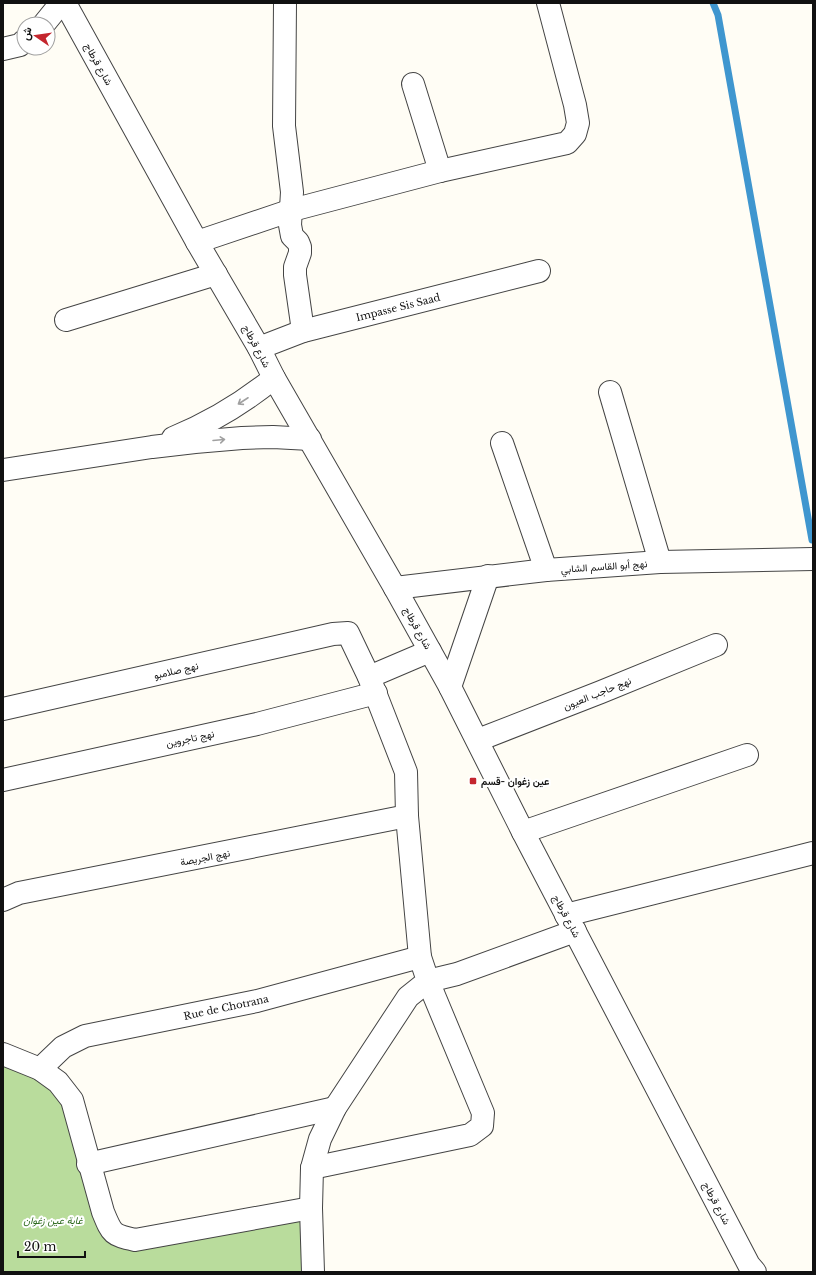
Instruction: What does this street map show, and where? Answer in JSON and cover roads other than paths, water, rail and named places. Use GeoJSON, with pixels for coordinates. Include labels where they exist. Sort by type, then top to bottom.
{"type":"FeatureCollection","features":[{"type":"Feature","properties":{"kind":"street"},"geometry":{"type":"LineString","coordinates":[[50,16],[61,3]]}},
{"type":"Feature","properties":{"kind":"street","name":"شارع قرطاج"},"geometry":{"type":"LineString","coordinates":[[65,3],[198,242],[259,348],[274,378],[396,588],[450,687],[570,923],[752,1270]]}},
{"type":"Feature","properties":{"kind":"street"},"geometry":{"type":"LineString","coordinates":[[285,3],[284,126],[292,192],[291,233],[298,242],[300,248],[300,253],[295,267],[295,275],[303,331]]}},
{"type":"Feature","properties":{"kind":"street"},"geometry":{"type":"LineString","coordinates":[[198,242],[292,210],[440,171],[567,143],[575,134],[578,124],[575,105],[548,3]]}},
{"type":"Feature","properties":{"kind":"street"},"geometry":{"type":"LineString","coordinates":[[3,50],[16,46]]}},
{"type":"Feature","properties":{"kind":"street"},"geometry":{"type":"LineString","coordinates":[[413,84],[440,171]]}},
{"type":"Feature","properties":{"kind":"street","name":"Impasse Sis Saad"},"geometry":{"type":"LineString","coordinates":[[259,348],[303,331],[539,271]]}},
{"type":"Feature","properties":{"kind":"street"},"geometry":{"type":"LineString","coordinates":[[66,320],[216,274]]}},
{"type":"Feature","properties":{"kind":"street"},"geometry":{"type":"LineString","coordinates":[[152,447],[196,429],[230,410],[255,394],[274,378]]}},
{"type":"Feature","properties":{"kind":"street"},"geometry":{"type":"LineString","coordinates":[[610,392],[660,562]]}},
{"type":"Feature","properties":{"kind":"street"},"geometry":{"type":"LineString","coordinates":[[3,470],[152,447],[242,438],[273,437],[310,439]]}},
{"type":"Feature","properties":{"kind":"street"},"geometry":{"type":"LineString","coordinates":[[502,443],[546,570]]}},
{"type":"Feature","properties":{"kind":"street","name":"نهج أبو القاسم الشابي"},"geometry":{"type":"LineString","coordinates":[[396,588],[546,570],[660,562],[813,559]]}},
{"type":"Feature","properties":{"kind":"street"},"geometry":{"type":"LineString","coordinates":[[450,687],[488,576]]}},
{"type":"Feature","properties":{"kind":"street","name":"نهج صلامبو"},"geometry":{"type":"LineString","coordinates":[[3,709],[334,634],[348,634],[373,685]]}},
{"type":"Feature","properties":{"kind":"street","name":"نهج حاجب العيون"},"geometry":{"type":"LineString","coordinates":[[478,740],[716,645]]}},
{"type":"Feature","properties":{"kind":"street","name":"نهج تاجروين"},"geometry":{"type":"LineString","coordinates":[[3,780],[257,724],[373,685],[430,651]]}},
{"type":"Feature","properties":{"kind":"street"},"geometry":{"type":"LineString","coordinates":[[312,1168],[470,1135],[482,1126],[483,1113],[428,981],[420,957],[407,816],[406,772],[373,685]]}},
{"type":"Feature","properties":{"kind":"street"},"geometry":{"type":"LineString","coordinates":[[523,832],[746,755]]}},
{"type":"Feature","properties":{"kind":"street","name":"نهج الجريصة"},"geometry":{"type":"LineString","coordinates":[[3,900],[19,894],[407,816]]}},
{"type":"Feature","properties":{"kind":"street"},"geometry":{"type":"LineString","coordinates":[[313,1272],[311,1208],[312,1168],[320,1139],[335,1108],[408,997],[428,981],[457,974],[570,923],[813,853]]}},
{"type":"Feature","properties":{"kind":"street","name":"Rue de Chotrana"},"geometry":{"type":"LineString","coordinates":[[40,1069],[63,1047],[85,1036],[257,1001],[420,957]]}},
{"type":"Feature","properties":{"kind":"street"},"geometry":{"type":"LineString","coordinates":[[3,1054],[40,1069],[58,1082],[72,1100],[88,1164],[103,1212],[110,1228],[119,1237],[136,1240],[311,1208]]}},
{"type":"Feature","properties":{"kind":"street"},"geometry":{"type":"LineString","coordinates":[[88,1164],[335,1108]]}},
{"type":"Feature","properties":{"kind":"waterway"},"geometry":{"type":"LineString","coordinates":[[713,3],[718,15],[812,540]]}},
{"type":"Feature","properties":{"kind":"place","name":"عين زغوان -قسم"},"geometry":{"type":"Point","coordinates":[473,781]}},
{"type":"Feature","properties":{"kind":"park label","name":"غابة عين زغوان"},"geometry":{"type":"Point","coordinates":[53,1220]}}]}
